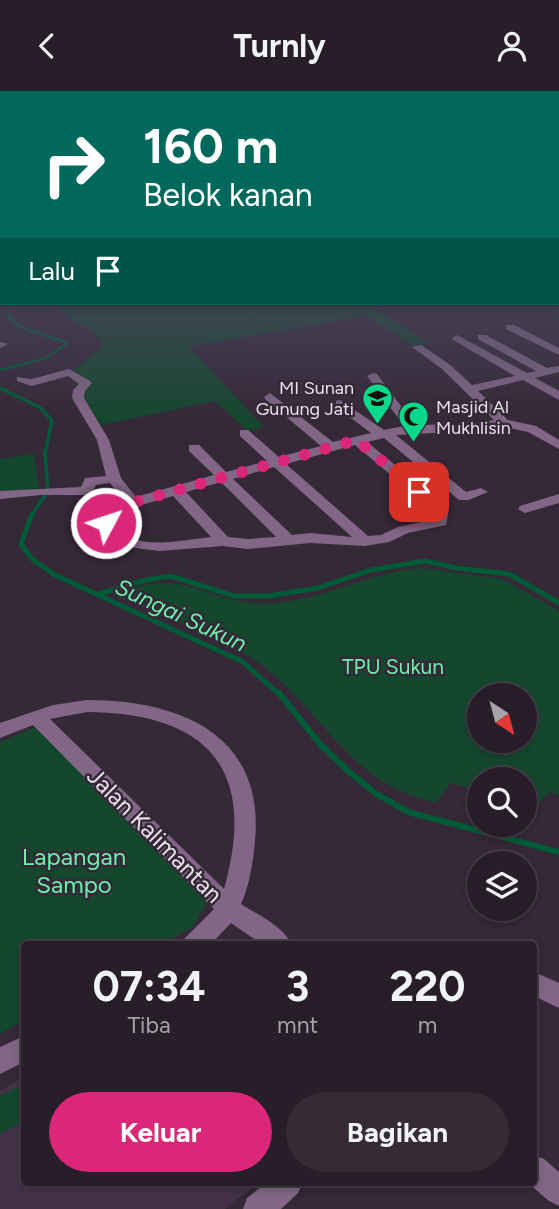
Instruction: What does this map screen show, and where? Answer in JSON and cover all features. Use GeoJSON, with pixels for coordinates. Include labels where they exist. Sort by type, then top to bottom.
{"type":"FeatureCollection","features":[{"type":"Feature","properties":{"kind":"street"},"geometry":{"type":"LineString","coordinates":[[510,327],[559,352]]}},
{"type":"Feature","properties":{"kind":"street"},"geometry":{"type":"LineString","coordinates":[[482,337],[546,372]]}},
{"type":"Feature","properties":{"kind":"street"},"geometry":{"type":"LineString","coordinates":[[457,338],[559,396]]}},
{"type":"Feature","properties":{"kind":"street"},"geometry":{"type":"LineString","coordinates":[[417,348],[445,366],[499,416],[502,421],[499,422]]}},
{"type":"Feature","properties":{"kind":"street"},"geometry":{"type":"LineString","coordinates":[[470,389],[559,369]]}},
{"type":"Feature","properties":{"kind":"street"},"geometry":{"type":"LineString","coordinates":[[21,379],[32,383],[69,372],[86,383],[79,390],[78,398],[103,440],[114,479],[132,502]]}},
{"type":"Feature","properties":{"kind":"street"},"geometry":{"type":"LineString","coordinates":[[373,376],[412,429]]}},
{"type":"Feature","properties":{"kind":"street"},"geometry":{"type":"LineString","coordinates":[[270,397],[331,447]]}},
{"type":"Feature","properties":{"kind":"street"},"geometry":{"type":"LineString","coordinates":[[340,404],[464,497],[481,492]]}},
{"type":"Feature","properties":{"kind":"street"},"geometry":{"type":"LineString","coordinates":[[357,440],[428,498],[441,522],[402,530],[384,539],[365,541],[310,538],[248,544],[223,541],[159,546],[126,543],[112,533],[106,523],[110,510],[132,502],[357,440],[412,429],[499,422],[532,429],[559,445]]}},
{"type":"Feature","properties":{"kind":"street"},"geometry":{"type":"LineString","coordinates":[[244,433],[365,541]]}},
{"type":"Feature","properties":{"kind":"street"},"geometry":{"type":"LineString","coordinates":[[194,448],[289,541]]}},
{"type":"Feature","properties":{"kind":"street"},"geometry":{"type":"LineString","coordinates":[[0,495],[61,490],[87,491],[90,481],[114,479]]}},
{"type":"Feature","properties":{"kind":"street"},"geometry":{"type":"LineString","coordinates":[[176,490],[223,541]]}},
{"type":"Feature","properties":{"kind":"street"},"geometry":{"type":"LineString","coordinates":[[525,509],[559,498]]}},
{"type":"Feature","properties":{"kind":"street"},"geometry":{"type":"LineString","coordinates":[[2,725],[86,706],[130,707],[164,713],[189,724],[212,741],[232,765],[244,793],[245,846],[229,909],[198,941]]}},
{"type":"Feature","properties":{"kind":"street","name":"Jalan Kalimantan"},"geometry":{"type":"LineString","coordinates":[[37,717],[229,909],[275,941]]}},
{"type":"Feature","properties":{"kind":"street"},"geometry":{"type":"LineString","coordinates":[[537,985],[559,996]]}},
{"type":"Feature","properties":{"kind":"street"},"geometry":{"type":"LineString","coordinates":[[0,1061],[21,1050]]}},
{"type":"Feature","properties":{"kind":"street"},"geometry":{"type":"LineString","coordinates":[[537,1171],[559,1191]]}},
{"type":"Feature","properties":{"kind":"street"},"geometry":{"type":"LineString","coordinates":[[264,1207],[285,1186]]}},
{"type":"Feature","properties":{"kind":"shaded area"},"geometry":{"type":"Polygon","coordinates":[[[21,1079],[21,1186],[254,1186],[225,1209],[0,1209],[0,1091],[21,1079]]]}},
{"type":"Feature","properties":{"kind":"green space"},"geometry":{"type":"Polygon","coordinates":[[[66,316],[364,316],[189,347],[264,427],[248,431],[215,401],[101,425],[70,374],[102,346],[98,335],[66,316]]]}},
{"type":"Feature","properties":{"kind":"green space"},"geometry":{"type":"Polygon","coordinates":[[[365,316],[387,316],[428,343],[414,346],[365,316]]]}},
{"type":"Feature","properties":{"kind":"green space"},"geometry":{"type":"Polygon","coordinates":[[[34,454],[39,489],[0,493],[0,459],[34,454]]]}},
{"type":"Feature","properties":{"kind":"green space","name":"TPU Sukun"},"geometry":{"type":"Polygon","coordinates":[[[420,568],[502,579],[559,611],[559,795],[549,792],[537,805],[537,767],[467,767],[467,788],[450,783],[436,803],[415,797],[382,781],[365,769],[294,694],[263,666],[209,636],[113,595],[138,587],[170,583],[236,601],[274,603],[316,595],[378,576],[420,568]]]}},
{"type":"Feature","properties":{"kind":"green space","name":"Lapangan Sampo"},"geometry":{"type":"Polygon","coordinates":[[[36,727],[208,900],[193,927],[167,941],[21,941],[21,1022],[0,1034],[0,742],[36,727]]]}},
{"type":"Feature","properties":{"kind":"green space"},"geometry":{"type":"Polygon","coordinates":[[[18,1087],[21,1096],[21,1123],[0,1134],[0,1096],[18,1087]]]}},
{"type":"Feature","properties":{"kind":"waterway","name":"Sungai Sukun"},"geometry":{"type":"LineString","coordinates":[[0,370],[46,358],[68,343],[20,327],[9,316]]}},
{"type":"Feature","properties":{"kind":"waterway","name":"Sungai Sukun"},"geometry":{"type":"LineString","coordinates":[[0,388],[41,408],[52,421],[45,453],[48,491],[32,515]]}},
{"type":"Feature","properties":{"kind":"waterway","name":"Sungai Sukun"},"geometry":{"type":"LineString","coordinates":[[32,515],[21,544],[32,559],[55,575],[243,662],[280,695]]}},
{"type":"Feature","properties":{"kind":"waterway"},"geometry":{"type":"LineString","coordinates":[[99,594],[146,580],[171,576],[234,596],[268,596],[318,588],[371,570],[425,561],[456,568],[509,574],[559,603]]}},
{"type":"Feature","properties":{"kind":"waterway","name":"Sungai Sukun"},"geometry":{"type":"LineString","coordinates":[[279,693],[320,744],[348,771],[375,793],[408,812],[559,852]]}},
{"type":"Feature","properties":{"kind":"place","name":"MI Sunan Gunung Jati"},"geometry":{"type":"Point","coordinates":[377,425]}},
{"type":"Feature","properties":{"kind":"place","name":"Masjid Al Mukhlisin"},"geometry":{"type":"Point","coordinates":[413,444]}},
{"type":"Feature","properties":{"kind":"route"},"geometry":{"type":"LineString","coordinates":[[106,523],[110,510],[117,507],[357,440],[419,492]]}}]}
